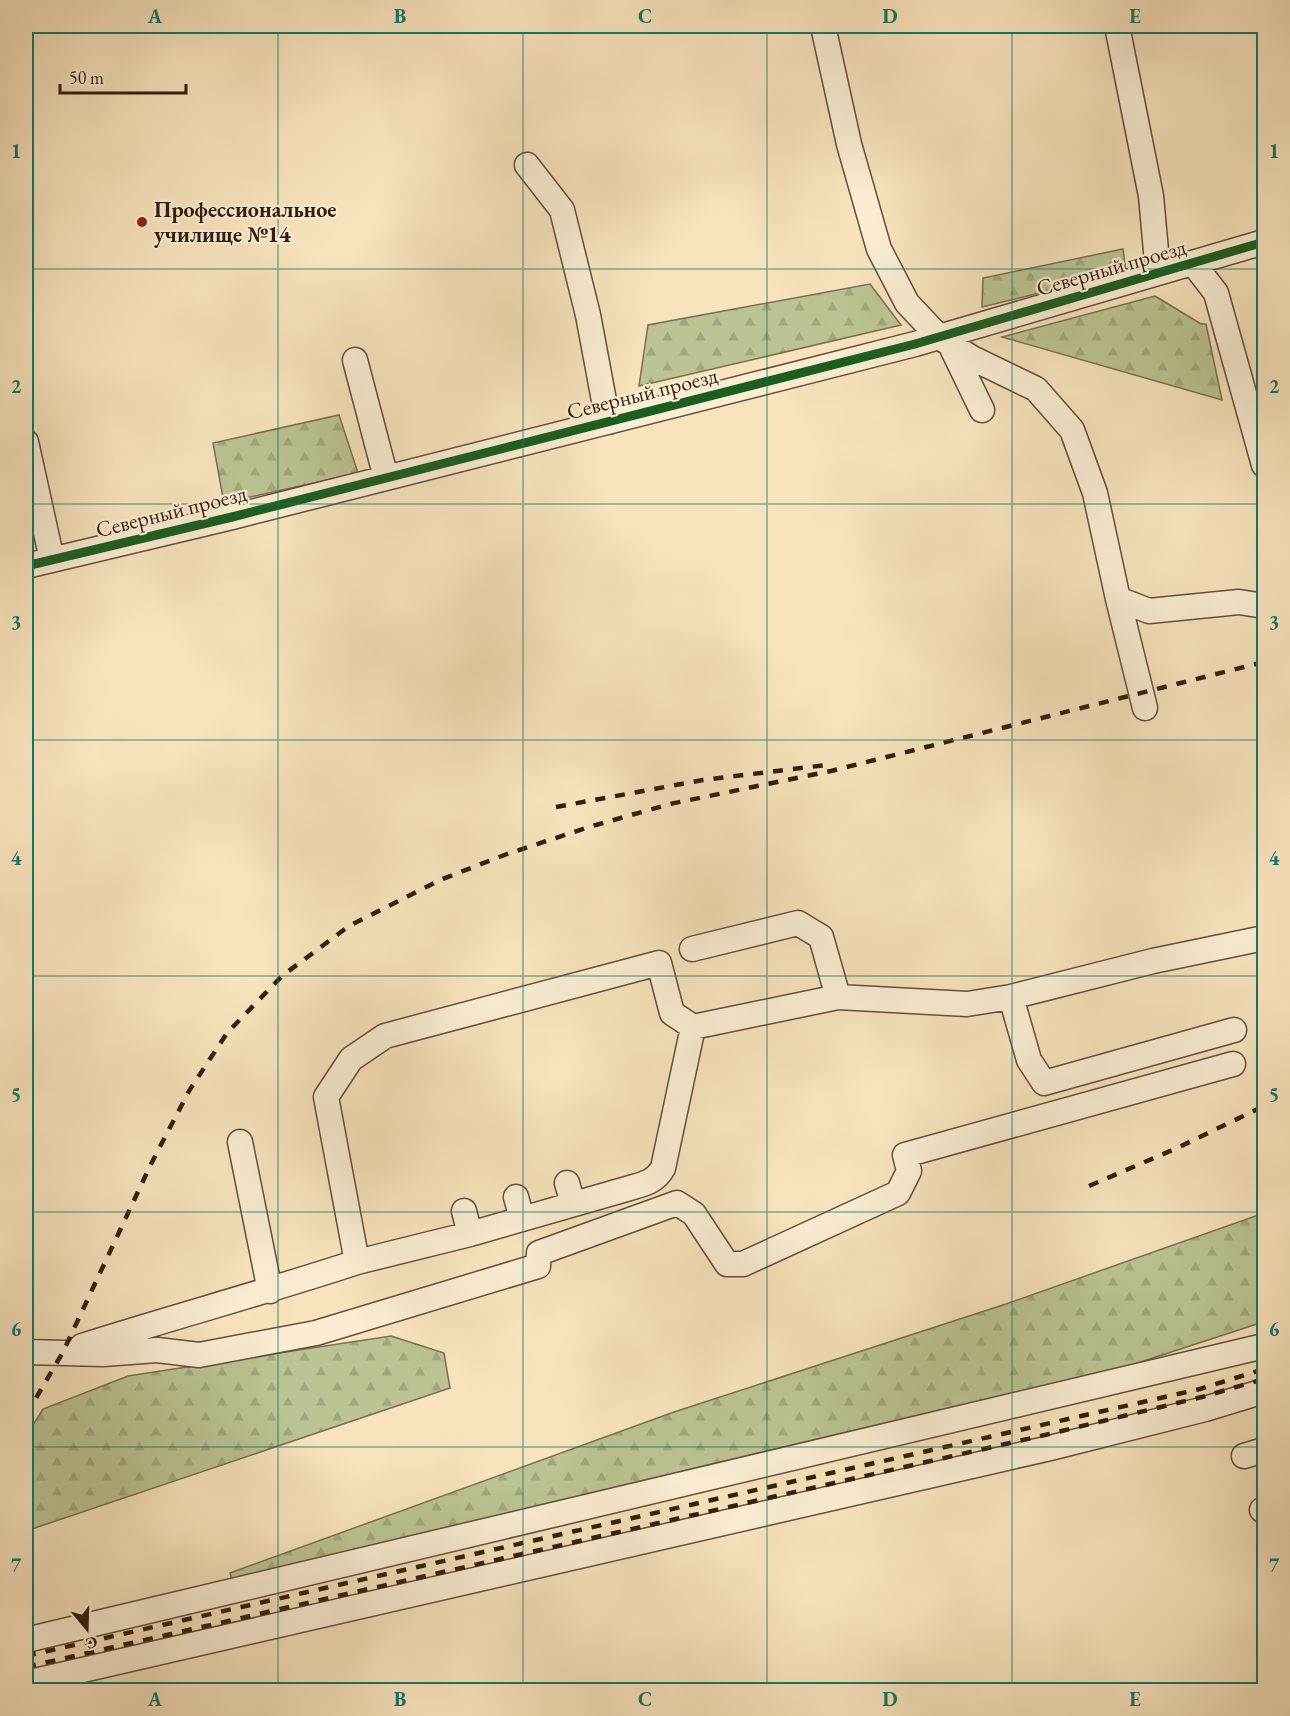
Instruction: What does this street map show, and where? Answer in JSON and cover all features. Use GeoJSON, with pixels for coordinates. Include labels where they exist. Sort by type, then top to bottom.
{"type":"FeatureCollection","features":[{"type":"Feature","properties":{"kind":"street"},"geometry":{"type":"LineString","coordinates":[[823,26],[849,144],[879,249],[907,303],[945,340],[972,358],[1036,389],[1072,430],[1095,494],[1102,575],[1118,599],[1145,708]]}},
{"type":"Feature","properties":{"kind":"street"},"geometry":{"type":"LineString","coordinates":[[1117,26],[1151,196],[1158,273]]}},
{"type":"Feature","properties":{"kind":"street"},"geometry":{"type":"LineString","coordinates":[[527,165],[562,210],[588,315],[608,422]]}},
{"type":"Feature","properties":{"kind":"street","name":"Северный проезд"},"geometry":{"type":"LineString","coordinates":[[26,566],[945,340],[1264,242]]}},
{"type":"Feature","properties":{"kind":"street"},"geometry":{"type":"LineString","coordinates":[[1193,263],[1216,293],[1264,465]]}},
{"type":"Feature","properties":{"kind":"street"},"geometry":{"type":"LineString","coordinates":[[945,340],[982,410]]}},
{"type":"Feature","properties":{"kind":"street"},"geometry":{"type":"LineString","coordinates":[[355,360],[386,478]]}},
{"type":"Feature","properties":{"kind":"street"},"geometry":{"type":"LineString","coordinates":[[26,442],[52,560]]}},
{"type":"Feature","properties":{"kind":"street"},"geometry":{"type":"LineString","coordinates":[[1118,599],[1149,611],[1239,602],[1264,606]]}},
{"type":"Feature","properties":{"kind":"street"},"geometry":{"type":"LineString","coordinates":[[692,949],[798,924],[821,937],[838,997]]}},
{"type":"Feature","properties":{"kind":"street"},"geometry":{"type":"LineString","coordinates":[[357,1263],[326,1097],[351,1059],[385,1036],[417,1034],[659,963],[672,1013],[693,1027],[838,997],[968,1004],[1011,997],[1153,961],[1264,938]]}},
{"type":"Feature","properties":{"kind":"street"},"geometry":{"type":"LineString","coordinates":[[1011,997],[1029,1060],[1044,1083],[1234,1030]]}},
{"type":"Feature","properties":{"kind":"street"},"geometry":{"type":"LineString","coordinates":[[63,1352],[187,1313],[270,1291],[357,1263],[467,1222],[628,1179],[651,1182],[658,1177],[663,1168],[693,1027]]}},
{"type":"Feature","properties":{"kind":"street"},"geometry":{"type":"LineString","coordinates":[[26,1352],[103,1354],[157,1350],[199,1355],[315,1332],[538,1266],[539,1253],[677,1203],[694,1214],[727,1264],[743,1264],[898,1193],[909,1171],[905,1155],[1233,1064]]}},
{"type":"Feature","properties":{"kind":"street"},"geometry":{"type":"LineString","coordinates":[[240,1142],[270,1291]]}},
{"type":"Feature","properties":{"kind":"street"},"geometry":{"type":"LineString","coordinates":[[26,1640],[1264,1346]]}},
{"type":"Feature","properties":{"kind":"street"},"geometry":{"type":"LineString","coordinates":[[26,1683],[1050,1448],[1205,1409],[1264,1391]]}},
{"type":"Feature","properties":{"kind":"green space"},"geometry":{"type":"Polygon","coordinates":[[[1123,249],[1126,272],[982,307],[983,278],[1123,249]]]}},
{"type":"Feature","properties":{"kind":"green space"},"geometry":{"type":"Polygon","coordinates":[[[870,284],[901,325],[639,386],[648,325],[870,284]]]}},
{"type":"Feature","properties":{"kind":"green space"},"geometry":{"type":"Polygon","coordinates":[[[1155,296],[1201,324],[1206,324],[1222,400],[1002,337],[1155,296]]]}},
{"type":"Feature","properties":{"kind":"green space"},"geometry":{"type":"Polygon","coordinates":[[[339,415],[358,473],[224,503],[213,443],[339,415]]]}},
{"type":"Feature","properties":{"kind":"green space"},"geometry":{"type":"Polygon","coordinates":[[[1264,1213],[1264,1320],[1257,1324],[1055,1390],[234,1588],[230,1573],[674,1412],[1006,1304],[1264,1213]]]}},
{"type":"Feature","properties":{"kind":"green space"},"geometry":{"type":"Polygon","coordinates":[[[391,1336],[444,1353],[450,1388],[26,1531],[26,1436],[43,1409],[128,1376],[391,1336]]]}},
{"type":"Feature","properties":{"kind":"railway"},"geometry":{"type":"LineString","coordinates":[[26,1415],[63,1352],[151,1164],[189,1091],[227,1033],[282,976],[349,926],[440,880],[507,854],[589,827],[670,804],[831,771],[1264,662]]}},
{"type":"Feature","properties":{"kind":"railway"},"geometry":{"type":"LineString","coordinates":[[556,807],[703,780],[826,765]]}},
{"type":"Feature","properties":{"kind":"railway"},"geometry":{"type":"LineString","coordinates":[[1089,1186],[1175,1149],[1264,1106]]}},
{"type":"Feature","properties":{"kind":"railway"},"geometry":{"type":"LineString","coordinates":[[26,1656],[1200,1389],[1264,1369]]}},
{"type":"Feature","properties":{"kind":"railway"},"geometry":{"type":"LineString","coordinates":[[26,1667],[1045,1435],[1202,1397],[1264,1379]]}},
{"type":"Feature","properties":{"kind":"cycle path"},"geometry":{"type":"LineString","coordinates":[[26,566],[232,517],[915,344],[1264,242]]}},
{"type":"Feature","properties":{"kind":"place","name":"Профессиональное училище №14"},"geometry":{"type":"Point","coordinates":[142,222]}}]}
